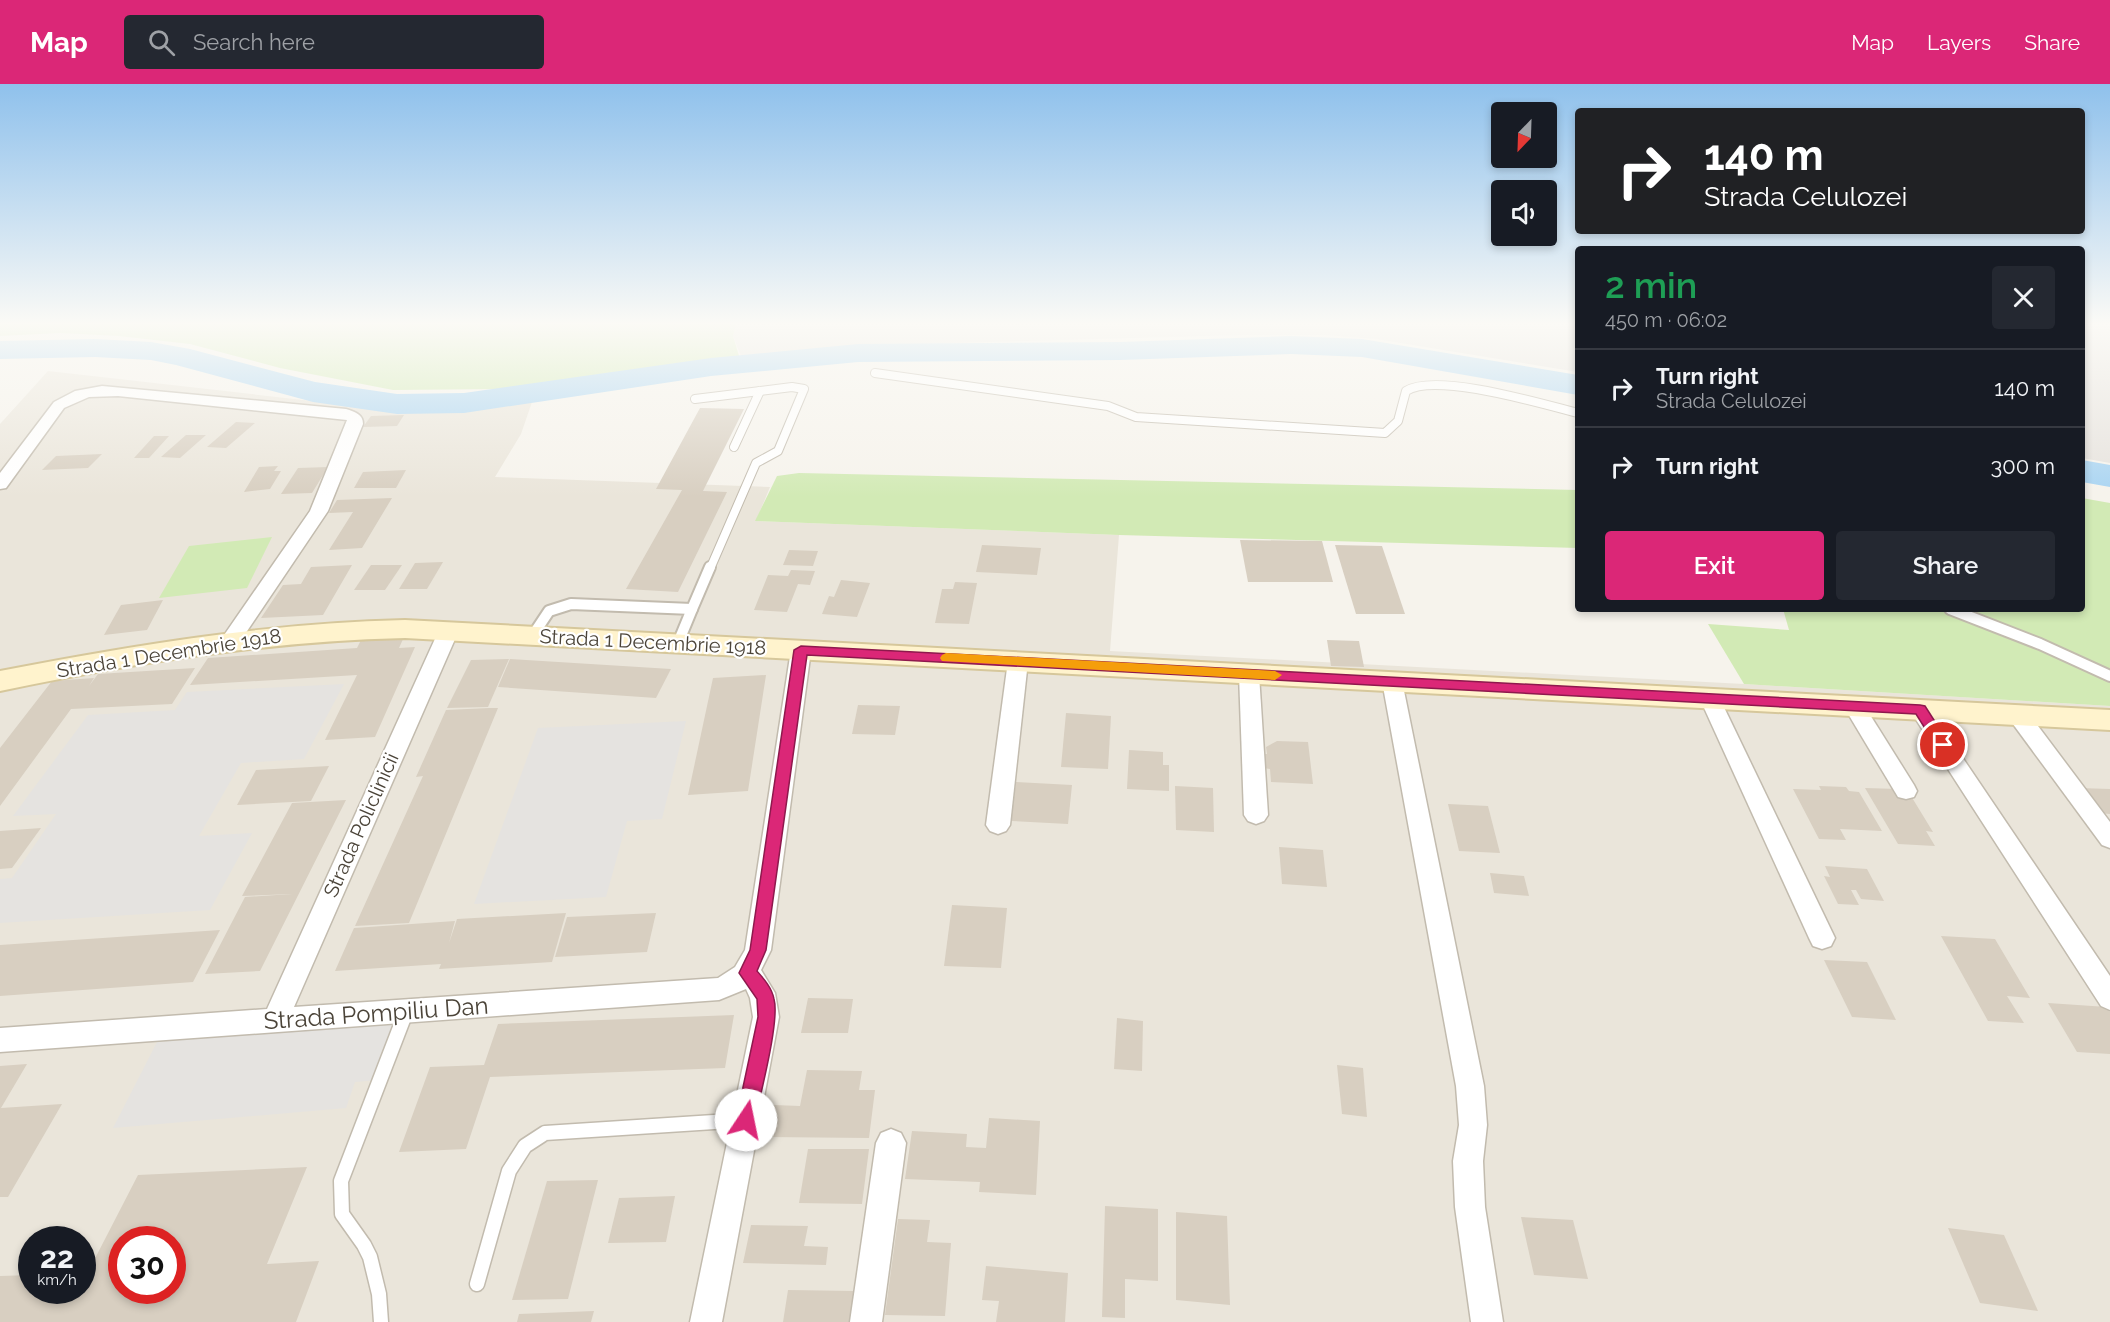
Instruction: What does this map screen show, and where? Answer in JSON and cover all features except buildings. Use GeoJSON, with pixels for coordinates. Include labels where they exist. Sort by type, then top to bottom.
{"type":"FeatureCollection","features":[{"type":"Feature","properties":{"kind":"street"},"geometry":{"type":"LineString","coordinates":[[0,484],[59,405],[72,396],[87,391],[118,391],[346,414],[355,418],[355,424],[319,511],[230,641]]}},
{"type":"Feature","properties":{"kind":"street","name":"Strada 1 Decembrie 1918"},"geometry":{"type":"LineString","coordinates":[[0,681],[137,655],[230,641],[345,630],[449,630],[2110,720]]}},
{"type":"Feature","properties":{"kind":"street","name":"Strada Policlinicii"},"geometry":{"type":"LineString","coordinates":[[275,1020],[449,630]]}},
{"type":"Feature","properties":{"kind":"street"},"geometry":{"type":"LineString","coordinates":[[706,1322],[766,1017],[766,999],[760,987],[748,973],[758,950],[801,650]]}},
{"type":"Feature","properties":{"kind":"street"},"geometry":{"type":"LineString","coordinates":[[998,825],[1018,661]]}},
{"type":"Feature","properties":{"kind":"street"},"geometry":{"type":"LineString","coordinates":[[1249,674],[1256,815]]}},
{"type":"Feature","properties":{"kind":"street"},"geometry":{"type":"LineString","coordinates":[[1392,681],[1470,1086],[1473,1125],[1468,1161],[1470,1207],[1487,1322]]}},
{"type":"Feature","properties":{"kind":"street"},"geometry":{"type":"LineString","coordinates":[[1710,699],[1822,938]]}},
{"type":"Feature","properties":{"kind":"street"},"geometry":{"type":"LineString","coordinates":[[1855,706],[1906,791]]}},
{"type":"Feature","properties":{"kind":"street"},"geometry":{"type":"LineString","coordinates":[[1920,710],[2110,998]]}},
{"type":"Feature","properties":{"kind":"street"},"geometry":{"type":"LineString","coordinates":[[2018,715],[2110,839]]}},
{"type":"Feature","properties":{"kind":"street","name":"Strada Pompiliu Dan"},"geometry":{"type":"LineString","coordinates":[[0,1040],[719,989],[737,983],[748,973]]}},
{"type":"Feature","properties":{"kind":"street"},"geometry":{"type":"LineString","coordinates":[[866,1322],[891,1143]]}},
{"type":"Feature","properties":{"kind":"lane"},"geometry":{"type":"LineString","coordinates":[[937,382],[1108,406],[1136,417],[1385,433],[1395,428],[1399,422],[1406,392],[1415,385],[1496,394],[1575,412]]}},
{"type":"Feature","properties":{"kind":"lane"},"geometry":{"type":"LineString","coordinates":[[678,643],[756,463],[778,451],[804,389],[792,387],[695,399]]}},
{"type":"Feature","properties":{"kind":"lane"},"geometry":{"type":"LineString","coordinates":[[734,447],[760,391]]}},
{"type":"Feature","properties":{"kind":"lane"},"geometry":{"type":"LineString","coordinates":[[533,635],[549,611],[571,604],[692,609]]}},
{"type":"Feature","properties":{"kind":"lane"},"geometry":{"type":"LineString","coordinates":[[1958,612],[2040,644],[2110,676]]}},
{"type":"Feature","properties":{"kind":"lane"},"geometry":{"type":"LineString","coordinates":[[381,1322],[379,1289],[374,1269],[366,1246],[344,1217],[340,1199],[341,1181],[406,1012]]}},
{"type":"Feature","properties":{"kind":"lane"},"geometry":{"type":"LineString","coordinates":[[477,1284],[509,1171],[525,1146],[545,1133],[746,1120]]}},
{"type":"Feature","properties":{"kind":"shaded area"},"geometry":{"type":"Polygon","coordinates":[[[38,382],[143,382],[365,407],[471,407],[532,402],[521,434],[495,477],[770,487],[756,521],[1119,535],[1110,651],[1744,684],[2110,706],[2110,1322],[0,1322],[0,424],[38,382]]]}},
{"type":"Feature","properties":{"kind":"shaded area"},"geometry":{"type":"Polygon","coordinates":[[[2085,382],[2110,382],[2110,463],[2085,459],[2085,382]]]}},
{"type":"Feature","properties":{"kind":"shaded area"},"geometry":{"type":"Polygon","coordinates":[[[344,684],[304,759],[241,763],[199,836],[252,833],[210,910],[0,923],[0,879],[12,878],[56,814],[13,816],[88,715],[175,710],[187,692],[344,684]]]}},
{"type":"Feature","properties":{"kind":"shaded area"},"geometry":{"type":"Polygon","coordinates":[[[686,721],[662,819],[627,821],[606,897],[474,904],[538,728],[686,721]]]}},
{"type":"Feature","properties":{"kind":"shaded area"},"geometry":{"type":"Polygon","coordinates":[[[398,1022],[377,1080],[355,1082],[346,1108],[113,1128],[157,1042],[398,1022]]]}},
{"type":"Feature","properties":{"kind":"green space"},"geometry":{"type":"Polygon","coordinates":[[[351,382],[661,382],[532,402],[538,384],[501,389],[393,390],[351,382]]]}},
{"type":"Feature","properties":{"kind":"green space"},"geometry":{"type":"Polygon","coordinates":[[[799,473],[1575,490],[1575,548],[1119,535],[755,521],[777,476],[799,473]]]}},
{"type":"Feature","properties":{"kind":"green space"},"geometry":{"type":"Polygon","coordinates":[[[2085,499],[2110,503],[2110,706],[1744,684],[1708,624],[1789,630],[1784,612],[2085,612],[2085,499]]]}},
{"type":"Feature","properties":{"kind":"green space"},"geometry":{"type":"Polygon","coordinates":[[[272,537],[247,588],[159,598],[189,546],[272,537]]]}},
{"type":"Feature","properties":{"kind":"waterway"},"geometry":{"type":"LineString","coordinates":[[275,382],[313,392],[397,404],[464,403],[610,382]]}},
{"type":"Feature","properties":{"kind":"waterway"},"geometry":{"type":"LineString","coordinates":[[1559,382],[1575,384]]}},
{"type":"Feature","properties":{"kind":"waterway"},"geometry":{"type":"LineString","coordinates":[[2085,472],[2110,476]]}},
{"type":"Feature","properties":{"kind":"slow traffic"},"geometry":{"type":"LineString","coordinates":[[946,658],[1275,675]]}},
{"type":"Feature","properties":{"kind":"route"},"geometry":{"type":"LineString","coordinates":[[746,1120],[766,1017],[766,999],[760,987],[748,973],[758,950],[801,650],[1920,710],[1943,745]]}}]}
